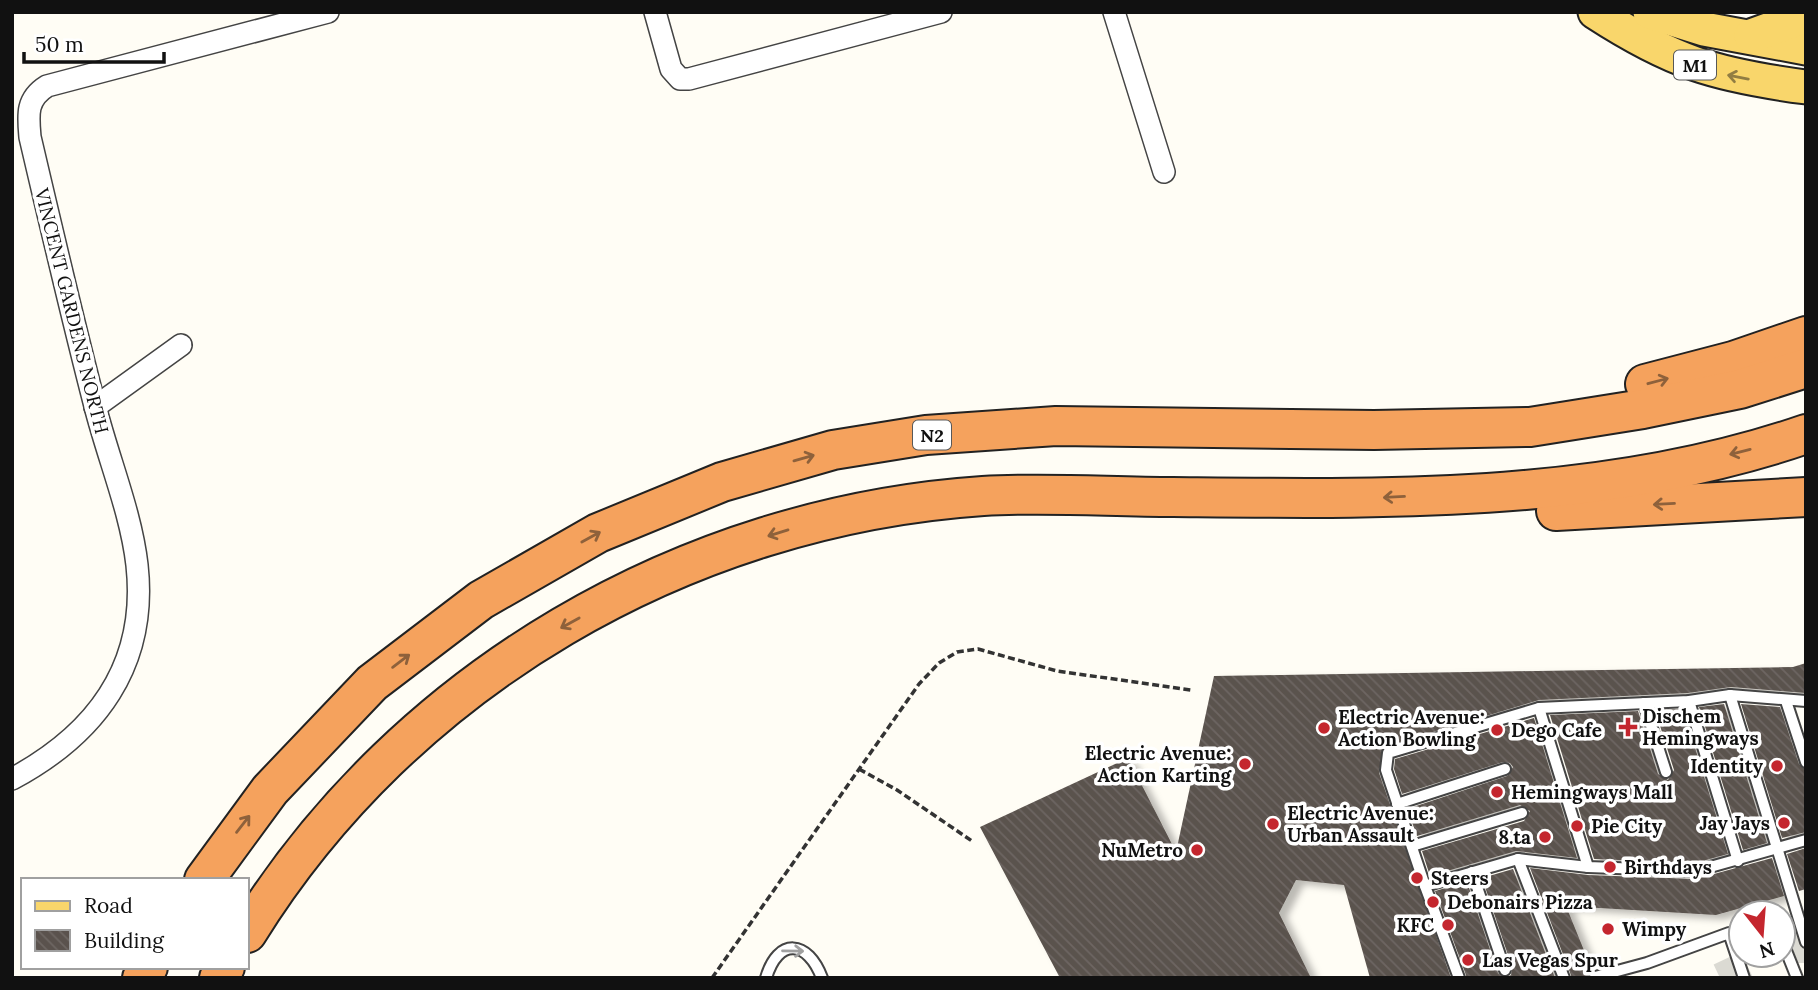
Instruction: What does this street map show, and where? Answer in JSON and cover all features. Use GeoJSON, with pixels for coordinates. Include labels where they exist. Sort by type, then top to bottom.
{"type":"FeatureCollection","features":[{"type":"Feature","properties":{"kind":"highway"},"geometry":{"type":"LineString","coordinates":[[1374,430],[1520,413],[1720,364],[1806,336]]}},
{"type":"Feature","properties":{"kind":"highway","name":"N2"},"geometry":{"type":"LineString","coordinates":[[205,878],[270,790],[372,683],[481,600],[598,533],[722,482],[833,450],[926,435],[1056,426],[1374,430],[1530,427],[1643,410],[1740,388],[1806,369]]}},
{"type":"Feature","properties":{"kind":"highway"},"geometry":{"type":"LineString","coordinates":[[248,932],[310,843],[368,775],[417,729],[486,677],[554,632],[636,586],[740,545],[828,517],[877,508],[985,496],[1363,498],[1513,491],[1592,483],[1684,466],[1806,433]]}},
{"type":"Feature","properties":{"kind":"highway"},"geometry":{"type":"LineString","coordinates":[[828,517],[1080,516],[1382,523],[1806,497]]}},
{"type":"Feature","properties":{"kind":"main road","name":"M1"},"geometry":{"type":"LineString","coordinates":[[1595,12],[1670,57],[1716,73],[1806,87]]}},
{"type":"Feature","properties":{"kind":"main road","name":"M1"},"geometry":{"type":"LineString","coordinates":[[1650,12],[1704,29],[1806,48]]}},
{"type":"Feature","properties":{"kind":"main road"},"geometry":{"type":"LineString","coordinates":[[1749,37],[1806,16]]}},
{"type":"Feature","properties":{"kind":"street","name":"VINCENT GARDENS NORTH"},"geometry":{"type":"LineString","coordinates":[[12,779],[48,760],[85,728],[110,696],[127,662],[133,638],[137,566],[95,407],[30,137],[28,113],[32,99],[47,86],[328,12]]}},
{"type":"Feature","properties":{"kind":"street"},"geometry":{"type":"LineString","coordinates":[[656,12],[671,69],[680,79],[689,79],[942,12]]}},
{"type":"Feature","properties":{"kind":"street"},"geometry":{"type":"LineString","coordinates":[[1114,12],[1164,172]]}},
{"type":"Feature","properties":{"kind":"street"},"geometry":{"type":"LineString","coordinates":[[95,407],[181,345]]}},
{"type":"Feature","properties":{"kind":"lane"},"geometry":{"type":"LineString","coordinates":[[1730,695],[1794,899]]}},
{"type":"Feature","properties":{"kind":"lane"},"geometry":{"type":"LineString","coordinates":[[1459,978],[1424,886],[1384,763],[1388,753],[1539,708],[1689,701],[1730,695],[1806,701]]}},
{"type":"Feature","properties":{"kind":"lane"},"geometry":{"type":"LineString","coordinates":[[1689,701],[1738,860]]}},
{"type":"Feature","properties":{"kind":"lane"},"geometry":{"type":"LineString","coordinates":[[1786,701],[1806,762]]}},
{"type":"Feature","properties":{"kind":"lane"},"geometry":{"type":"LineString","coordinates":[[1644,703],[1666,772]]}},
{"type":"Feature","properties":{"kind":"lane"},"geometry":{"type":"LineString","coordinates":[[1539,708],[1588,867]]}},
{"type":"Feature","properties":{"kind":"lane"},"geometry":{"type":"LineString","coordinates":[[1397,804],[1505,769]]}},
{"type":"Feature","properties":{"kind":"lane"},"geometry":{"type":"LineString","coordinates":[[1412,846],[1521,814]]}},
{"type":"Feature","properties":{"kind":"lane"},"geometry":{"type":"LineString","coordinates":[[1424,886],[1518,859],[1588,867],[1696,871],[1806,840]]}},
{"type":"Feature","properties":{"kind":"lane"},"geometry":{"type":"LineString","coordinates":[[1518,859],[1564,978]]}},
{"type":"Feature","properties":{"kind":"lane"},"geometry":{"type":"LineString","coordinates":[[1472,872],[1504,970]]}},
{"type":"Feature","properties":{"kind":"lane"},"geometry":{"type":"LineString","coordinates":[[1797,916],[1806,942]]}},
{"type":"Feature","properties":{"kind":"lane"},"geometry":{"type":"LineString","coordinates":[[1595,977],[1647,963],[1727,934]]}},
{"type":"Feature","properties":{"kind":"lane"},"geometry":{"type":"LineString","coordinates":[[766,978],[775,955],[780,951],[796,949],[805,950],[813,958],[822,978]]}},
{"type":"Feature","properties":{"kind":"path"},"geometry":{"type":"LineString","coordinates":[[712,978],[919,684],[939,663],[957,652],[978,649],[1057,671],[1191,690]]}},
{"type":"Feature","properties":{"kind":"path"},"geometry":{"type":"LineString","coordinates":[[859,769],[897,790],[972,841]]}},
{"type":"Feature","properties":{"kind":"building"},"geometry":{"type":"Polygon","coordinates":[[[1806,663],[1806,693],[1731,687],[1688,693],[1539,700],[1383,747],[1379,773],[1451,978],[1370,978],[1344,885],[1296,880],[1279,913],[1311,978],[1060,978],[980,827],[1128,758],[1176,852],[1214,676],[1793,667],[1806,663]]]}},
{"type":"Feature","properties":{"kind":"building"},"geometry":{"type":"Polygon","coordinates":[[[1724,704],[1767,843],[1743,850],[1699,707],[1724,704]]]}},
{"type":"Feature","properties":{"kind":"building"},"geometry":{"type":"Polygon","coordinates":[[[1741,704],[1780,707],[1799,764],[1806,770],[1806,832],[1782,838],[1741,704]]]}},
{"type":"Feature","properties":{"kind":"building"},"geometry":{"type":"Polygon","coordinates":[[[1683,709],[1728,854],[1695,863],[1594,859],[1550,715],[1638,711],[1658,774],[1668,780],[1674,770],[1655,710],[1683,709]]]}},
{"type":"Feature","properties":{"kind":"building"},"geometry":{"type":"Polygon","coordinates":[[[1534,718],[1577,858],[1516,851],[1430,876],[1422,851],[1524,821],[1530,811],[1520,805],[1417,836],[1407,809],[1507,776],[1513,767],[1510,763],[1503,762],[1402,794],[1394,769],[1395,759],[1534,718]]]}},
{"type":"Feature","properties":{"kind":"building"},"geometry":{"type":"Polygon","coordinates":[[[1806,848],[1806,889],[1799,891],[1787,854],[1806,848]]]}},
{"type":"Feature","properties":{"kind":"building"},"geometry":{"type":"Polygon","coordinates":[[[1772,858],[1784,896],[1773,899],[1727,899],[1727,912],[1716,915],[1566,906],[1592,970],[1587,978],[1572,978],[1530,868],[1588,875],[1696,879],[1772,858]]]}},
{"type":"Feature","properties":{"kind":"building"},"geometry":{"type":"Polygon","coordinates":[[[1513,869],[1555,978],[1504,978],[1511,975],[1512,967],[1482,878],[1513,869]]]}},
{"type":"Feature","properties":{"kind":"building"},"geometry":{"type":"Polygon","coordinates":[[[1467,882],[1498,973],[1504,978],[1467,978],[1435,891],[1467,882]]]}},
{"type":"Feature","properties":{"kind":"tunnel"},"geometry":{"type":"LineString","coordinates":[[1797,948],[1806,948]]}},
{"type":"Feature","properties":{"kind":"tunnel"},"geometry":{"type":"LineString","coordinates":[[1720,978],[1739,969]]}},
{"type":"Feature","properties":{"kind":"place","name":"Dischem Hemingways"},"geometry":{"type":"Point","coordinates":[1628,727]}},
{"type":"Feature","properties":{"kind":"place","name":"Electric Avenue: Action Bowling"},"geometry":{"type":"Point","coordinates":[1324,728]}},
{"type":"Feature","properties":{"kind":"place","name":"Dego Cafe"},"geometry":{"type":"Point","coordinates":[1497,730]}},
{"type":"Feature","properties":{"kind":"place","name":"Electric Avenue: Action Karting"},"geometry":{"type":"Point","coordinates":[1245,764]}},
{"type":"Feature","properties":{"kind":"place","name":"Identity"},"geometry":{"type":"Point","coordinates":[1777,766]}},
{"type":"Feature","properties":{"kind":"place","name":"Hemingways Mall"},"geometry":{"type":"Point","coordinates":[1497,792]}},
{"type":"Feature","properties":{"kind":"place","name":"Jay Jays"},"geometry":{"type":"Point","coordinates":[1784,823]}},
{"type":"Feature","properties":{"kind":"place","name":"Electric Avenue: Urban Assault"},"geometry":{"type":"Point","coordinates":[1273,824]}},
{"type":"Feature","properties":{"kind":"place","name":"Pie City"},"geometry":{"type":"Point","coordinates":[1577,826]}},
{"type":"Feature","properties":{"kind":"place","name":"8.ta"},"geometry":{"type":"Point","coordinates":[1545,837]}},
{"type":"Feature","properties":{"kind":"place","name":"NuMetro"},"geometry":{"type":"Point","coordinates":[1197,850]}},
{"type":"Feature","properties":{"kind":"place","name":"Birthdays"},"geometry":{"type":"Point","coordinates":[1610,867]}},
{"type":"Feature","properties":{"kind":"place","name":"Steers"},"geometry":{"type":"Point","coordinates":[1417,878]}},
{"type":"Feature","properties":{"kind":"place","name":"Debonairs Pizza"},"geometry":{"type":"Point","coordinates":[1433,902]}},
{"type":"Feature","properties":{"kind":"place","name":"KFC"},"geometry":{"type":"Point","coordinates":[1448,925]}},
{"type":"Feature","properties":{"kind":"place","name":"Wimpy"},"geometry":{"type":"Point","coordinates":[1608,929]}},
{"type":"Feature","properties":{"kind":"place","name":"Las Vegas Spur"},"geometry":{"type":"Point","coordinates":[1468,960]}}]}
